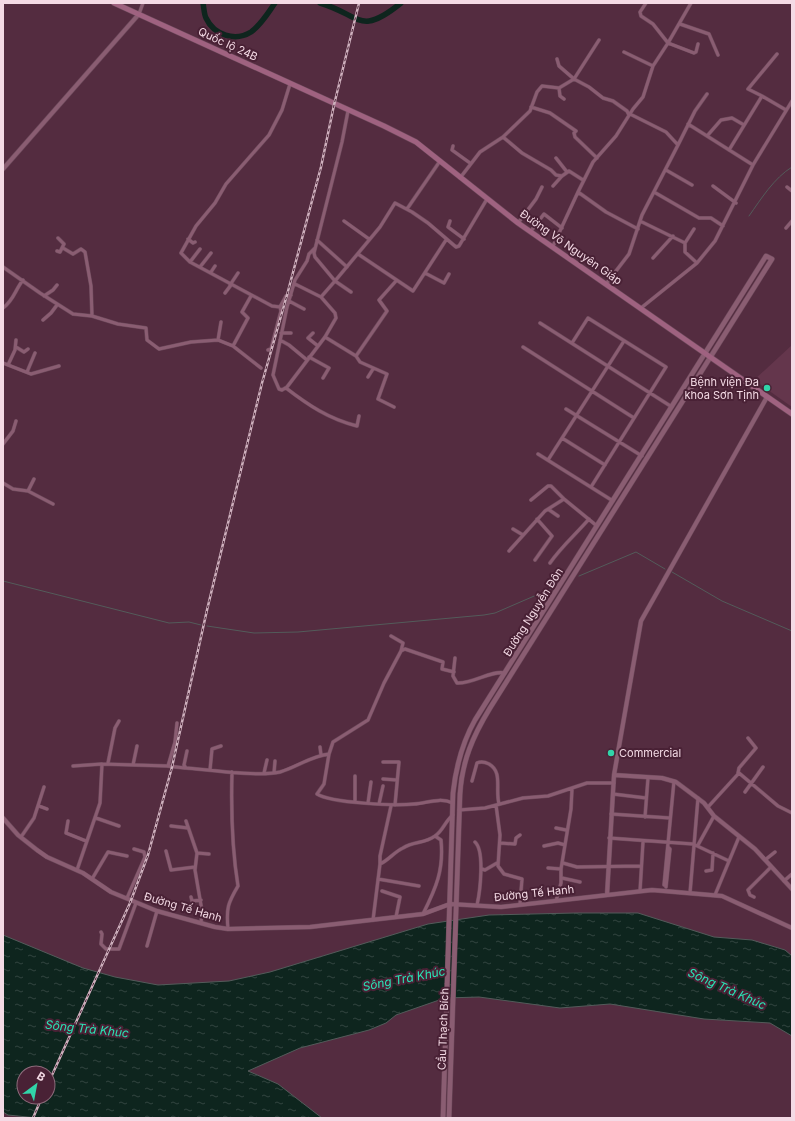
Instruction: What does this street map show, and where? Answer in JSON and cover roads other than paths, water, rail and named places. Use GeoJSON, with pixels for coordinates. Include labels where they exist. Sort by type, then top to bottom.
{"type":"FeatureCollection","features":[{"type":"Feature","properties":{"kind":"main road","name":"Quốc lộ 24B"},"geometry":{"type":"LineString","coordinates":[[114,3],[334,105]]}},
{"type":"Feature","properties":{"kind":"main road","name":"Đường Võ Nguyên Giáp"},"geometry":{"type":"LineString","coordinates":[[334,105],[384,126],[416,142],[518,223],[792,414]]}},
{"type":"Feature","properties":{"kind":"main road","name":"Đường Nguyễn Đôn"},"geometry":{"type":"LineString","coordinates":[[450,904],[454,781],[463,744],[475,720],[547,606],[598,526],[616,503],[646,459],[772,259],[766,256],[642,456],[616,503],[602,530],[472,739],[463,769],[459,813],[456,904]]}},
{"type":"Feature","properties":{"kind":"main road","name":"Cầu Thạch Bích"},"geometry":{"type":"LineString","coordinates":[[443,1118],[450,904]]}},
{"type":"Feature","properties":{"kind":"main road","name":"Cầu Thạch Bích"},"geometry":{"type":"LineString","coordinates":[[449,1118],[456,904]]}},
{"type":"Feature","properties":{"kind":"street"},"geometry":{"type":"LineString","coordinates":[[3,169],[138,14],[143,3]]}},
{"type":"Feature","properties":{"kind":"street"},"geometry":{"type":"LineString","coordinates":[[646,3],[640,12],[641,16],[653,24],[668,43],[694,53],[697,50],[698,44]]}},
{"type":"Feature","properties":{"kind":"street"},"geometry":{"type":"LineString","coordinates":[[553,246],[583,180],[596,158],[616,136],[643,97],[653,66],[692,3]]}},
{"type":"Feature","properties":{"kind":"street"},"geometry":{"type":"LineString","coordinates":[[680,24],[709,34],[718,55]]}},
{"type":"Feature","properties":{"kind":"street"},"geometry":{"type":"LineString","coordinates":[[460,178],[480,152],[503,137],[530,111],[537,92],[542,86],[560,88],[574,79],[599,40]]}},
{"type":"Feature","properties":{"kind":"street"},"geometry":{"type":"LineString","coordinates":[[624,52],[653,66]]}},
{"type":"Feature","properties":{"kind":"street"},"geometry":{"type":"LineString","coordinates":[[777,54],[748,89],[786,110]]}},
{"type":"Feature","properties":{"kind":"street"},"geometry":{"type":"LineString","coordinates":[[557,60],[559,66],[574,79],[589,87],[603,98],[613,101],[630,115],[666,132],[678,145]]}},
{"type":"Feature","properties":{"kind":"street"},"geometry":{"type":"LineString","coordinates":[[280,307],[272,306],[251,296],[211,272],[190,262],[181,254],[196,226],[215,203],[226,184],[268,135],[282,110],[290,84]]}},
{"type":"Feature","properties":{"kind":"street"},"geometry":{"type":"LineString","coordinates":[[560,88],[560,96],[564,99]]}},
{"type":"Feature","properties":{"kind":"street"},"geometry":{"type":"LineString","coordinates":[[606,284],[629,254],[633,238],[654,192],[688,124],[707,94]]}},
{"type":"Feature","properties":{"kind":"street"},"geometry":{"type":"LineString","coordinates":[[729,150],[762,96]]}},
{"type":"Feature","properties":{"kind":"street"},"geometry":{"type":"LineString","coordinates":[[641,308],[697,263],[715,241],[736,203],[753,165],[792,101]]}},
{"type":"Feature","properties":{"kind":"street"},"geometry":{"type":"LineString","coordinates":[[531,107],[550,113],[576,131],[575,136],[596,158]]}},
{"type":"Feature","properties":{"kind":"street"},"geometry":{"type":"LineString","coordinates":[[348,111],[342,142],[315,248],[315,257],[335,281],[351,292]]}},
{"type":"Feature","properties":{"kind":"street"},"geometry":{"type":"LineString","coordinates":[[707,136],[721,120],[732,118],[744,125]]}},
{"type":"Feature","properties":{"kind":"street"},"geometry":{"type":"LineString","coordinates":[[688,124],[753,165]]}},
{"type":"Feature","properties":{"kind":"street"},"geometry":{"type":"LineString","coordinates":[[503,137],[556,175],[562,176]]}},
{"type":"Feature","properties":{"kind":"street"},"geometry":{"type":"LineString","coordinates":[[453,146],[452,150],[470,164]]}},
{"type":"Feature","properties":{"kind":"street"},"geometry":{"type":"LineString","coordinates":[[556,158],[567,172]]}},
{"type":"Feature","properties":{"kind":"street"},"geometry":{"type":"LineString","coordinates":[[407,209],[440,161]]}},
{"type":"Feature","properties":{"kind":"street"},"geometry":{"type":"LineString","coordinates":[[666,170],[692,185]]}},
{"type":"Feature","properties":{"kind":"street"},"geometry":{"type":"LineString","coordinates":[[553,186],[567,172],[572,172],[583,180]]}},
{"type":"Feature","properties":{"kind":"street"},"geometry":{"type":"LineString","coordinates":[[713,186],[736,203]]}},
{"type":"Feature","properties":{"kind":"street"},"geometry":{"type":"LineString","coordinates":[[518,223],[536,199],[542,187]]}},
{"type":"Feature","properties":{"kind":"street"},"geometry":{"type":"LineString","coordinates":[[786,187],[792,190]]}},
{"type":"Feature","properties":{"kind":"street"},"geometry":{"type":"LineString","coordinates":[[578,192],[606,212],[638,229]]}},
{"type":"Feature","properties":{"kind":"street"},"geometry":{"type":"LineString","coordinates":[[654,192],[701,219],[711,218],[723,226]]}},
{"type":"Feature","properties":{"kind":"street"},"geometry":{"type":"LineString","coordinates":[[321,297],[380,227],[394,203],[407,209],[428,223],[456,247],[459,246],[464,239],[487,199]]}},
{"type":"Feature","properties":{"kind":"street"},"geometry":{"type":"LineString","coordinates":[[531,231],[544,214],[562,228]]}},
{"type":"Feature","properties":{"kind":"street"},"geometry":{"type":"LineString","coordinates":[[344,221],[370,239]]}},
{"type":"Feature","properties":{"kind":"street"},"geometry":{"type":"LineString","coordinates":[[450,221],[448,227],[464,239]]}},
{"type":"Feature","properties":{"kind":"street"},"geometry":{"type":"LineString","coordinates":[[640,221],[685,243]]}},
{"type":"Feature","properties":{"kind":"street"},"geometry":{"type":"LineString","coordinates":[[786,228],[792,221]]}},
{"type":"Feature","properties":{"kind":"street"},"geometry":{"type":"LineString","coordinates":[[694,229],[685,243],[685,252],[697,263]]}},
{"type":"Feature","properties":{"kind":"street"},"geometry":{"type":"LineString","coordinates":[[653,258],[673,236]]}},
{"type":"Feature","properties":{"kind":"street"},"geometry":{"type":"LineString","coordinates":[[57,251],[59,252],[63,248],[63,242],[58,238]]}},
{"type":"Feature","properties":{"kind":"street"},"geometry":{"type":"LineString","coordinates":[[188,239],[193,243],[195,242]]}},
{"type":"Feature","properties":{"kind":"street"},"geometry":{"type":"LineString","coordinates":[[317,240],[347,267]]}},
{"type":"Feature","properties":{"kind":"street"},"geometry":{"type":"LineString","coordinates":[[358,254],[413,291],[446,240]]}},
{"type":"Feature","properties":{"kind":"street"},"geometry":{"type":"LineString","coordinates":[[63,248],[73,254],[81,249],[85,252],[91,286],[92,316]]}},
{"type":"Feature","properties":{"kind":"street"},"geometry":{"type":"LineString","coordinates":[[295,284],[321,297],[336,315],[325,337],[286,388],[282,390],[279,389],[273,375],[281,334],[291,295],[295,284],[298,276],[307,261],[309,254],[315,248]]}},
{"type":"Feature","properties":{"kind":"street"},"geometry":{"type":"LineString","coordinates":[[190,262],[200,249]]}},
{"type":"Feature","properties":{"kind":"street"},"geometry":{"type":"LineString","coordinates":[[200,267],[211,253]]}},
{"type":"Feature","properties":{"kind":"street"},"geometry":{"type":"LineString","coordinates":[[211,272],[215,266]]}},
{"type":"Feature","properties":{"kind":"street"},"geometry":{"type":"LineString","coordinates":[[3,267],[57,305],[73,314],[92,316],[118,324],[145,327],[147,330],[147,340],[159,350],[191,342],[218,340],[233,346],[260,368]]}},
{"type":"Feature","properties":{"kind":"street"},"geometry":{"type":"LineString","coordinates":[[425,273],[444,284],[449,274]]}},
{"type":"Feature","properties":{"kind":"street"},"geometry":{"type":"LineString","coordinates":[[225,294],[238,274]]}},
{"type":"Feature","properties":{"kind":"street"},"geometry":{"type":"LineString","coordinates":[[3,308],[15,295],[17,287],[23,280]]}},
{"type":"Feature","properties":{"kind":"street"},"geometry":{"type":"LineString","coordinates":[[356,356],[387,310],[379,300],[396,281]]}},
{"type":"Feature","properties":{"kind":"street"},"geometry":{"type":"LineString","coordinates":[[44,296],[53,290],[57,285]]}},
{"type":"Feature","properties":{"kind":"street"},"geometry":{"type":"LineString","coordinates":[[268,350],[271,349],[281,311],[280,307],[286,296],[291,295]]}},
{"type":"Feature","properties":{"kind":"street"},"geometry":{"type":"LineString","coordinates":[[233,346],[248,318],[242,312],[251,296]]}},
{"type":"Feature","properties":{"kind":"street"},"geometry":{"type":"LineString","coordinates":[[290,301],[304,309]]}},
{"type":"Feature","properties":{"kind":"street"},"geometry":{"type":"LineString","coordinates":[[43,320],[57,305]]}},
{"type":"Feature","properties":{"kind":"street"},"geometry":{"type":"LineString","coordinates":[[572,343],[588,318],[666,367],[591,487]]}},
{"type":"Feature","properties":{"kind":"street"},"geometry":{"type":"LineString","coordinates":[[218,340],[221,322]]}},
{"type":"Feature","properties":{"kind":"street"},"geometry":{"type":"LineString","coordinates":[[540,323],[651,392],[677,410]]}},
{"type":"Feature","properties":{"kind":"street"},"geometry":{"type":"LineString","coordinates":[[281,334],[291,333]]}},
{"type":"Feature","properties":{"kind":"street"},"geometry":{"type":"LineString","coordinates":[[313,333],[308,338],[318,346]]}},
{"type":"Feature","properties":{"kind":"street"},"geometry":{"type":"LineString","coordinates":[[325,337],[356,356],[360,362],[387,374],[378,399],[394,407]]}},
{"type":"Feature","properties":{"kind":"street"},"geometry":{"type":"LineString","coordinates":[[8,365],[16,348],[16,340]]}},
{"type":"Feature","properties":{"kind":"street"},"geometry":{"type":"LineString","coordinates":[[280,340],[308,358],[329,368],[323,378]]}},
{"type":"Feature","properties":{"kind":"street"},"geometry":{"type":"LineString","coordinates":[[548,460],[624,341]]}},
{"type":"Feature","properties":{"kind":"street"},"geometry":{"type":"LineString","coordinates":[[523,347],[634,418]]}},
{"type":"Feature","properties":{"kind":"street"},"geometry":{"type":"LineString","coordinates":[[16,348],[24,352],[28,348]]}},
{"type":"Feature","properties":{"kind":"street"},"geometry":{"type":"LineString","coordinates":[[26,372],[35,353]]}},
{"type":"Feature","properties":{"kind":"street"},"geometry":{"type":"LineString","coordinates":[[3,363],[32,374],[59,366]]}},
{"type":"Feature","properties":{"kind":"street"},"geometry":{"type":"LineString","coordinates":[[368,377],[373,369]]}},
{"type":"Feature","properties":{"kind":"street"},"geometry":{"type":"LineString","coordinates":[[286,388],[312,408],[328,416],[357,426],[359,416]]}},
{"type":"Feature","properties":{"kind":"street"},"geometry":{"type":"LineString","coordinates":[[607,895],[609,838],[614,775],[641,621],[767,397]]}},
{"type":"Feature","properties":{"kind":"street"},"geometry":{"type":"LineString","coordinates":[[566,409],[646,459]]}},
{"type":"Feature","properties":{"kind":"street"},"geometry":{"type":"LineString","coordinates":[[3,444],[13,431],[16,421]]}},
{"type":"Feature","properties":{"kind":"street"},"geometry":{"type":"LineString","coordinates":[[562,438],[605,465]]}},
{"type":"Feature","properties":{"kind":"street"},"geometry":{"type":"LineString","coordinates":[[538,454],[616,503]]}},
{"type":"Feature","properties":{"kind":"street"},"geometry":{"type":"LineString","coordinates":[[28,491],[34,479]]}},
{"type":"Feature","properties":{"kind":"street"},"geometry":{"type":"LineString","coordinates":[[3,483],[13,488],[28,491],[53,504]]}},
{"type":"Feature","properties":{"kind":"street"},"geometry":{"type":"LineString","coordinates":[[531,500],[549,485],[602,530]]}},
{"type":"Feature","properties":{"kind":"street"},"geometry":{"type":"LineString","coordinates":[[509,551],[536,520],[548,509],[564,499]]}},
{"type":"Feature","properties":{"kind":"street"},"geometry":{"type":"LineString","coordinates":[[548,509],[558,516]]}},
{"type":"Feature","properties":{"kind":"street"},"geometry":{"type":"LineString","coordinates":[[550,563],[562,546],[569,541],[589,519]]}},
{"type":"Feature","properties":{"kind":"street"},"geometry":{"type":"LineString","coordinates":[[536,520],[552,536],[536,560]]}},
{"type":"Feature","properties":{"kind":"street"},"geometry":{"type":"LineString","coordinates":[[513,529],[523,536]]}},
{"type":"Feature","properties":{"kind":"street"},"geometry":{"type":"LineString","coordinates":[[547,606],[552,609]]}},
{"type":"Feature","properties":{"kind":"street"},"geometry":{"type":"LineString","coordinates":[[391,636],[403,643],[401,651],[384,683],[368,720],[334,741],[329,754],[324,784],[317,794],[355,802],[393,805],[415,804],[443,799],[453,803]]}},
{"type":"Feature","properties":{"kind":"street"},"geometry":{"type":"LineString","coordinates":[[401,651],[405,649],[443,662],[442,669],[454,672]]}},
{"type":"Feature","properties":{"kind":"street"},"geometry":{"type":"LineString","coordinates":[[454,658],[454,680],[458,684],[473,681],[497,672],[505,673]]}},
{"type":"Feature","properties":{"kind":"street"},"geometry":{"type":"LineString","coordinates":[[108,763],[115,728],[119,721]]}},
{"type":"Feature","properties":{"kind":"street"},"geometry":{"type":"LineString","coordinates":[[167,766],[169,765],[173,750],[177,723]]}},
{"type":"Feature","properties":{"kind":"street"},"geometry":{"type":"LineString","coordinates":[[708,807],[738,773],[739,768],[756,748],[748,738]]}},
{"type":"Feature","properties":{"kind":"street"},"geometry":{"type":"LineString","coordinates":[[133,765],[137,746]]}},
{"type":"Feature","properties":{"kind":"street"},"geometry":{"type":"LineString","coordinates":[[210,770],[212,749],[221,746]]}},
{"type":"Feature","properties":{"kind":"street"},"geometry":{"type":"LineString","coordinates":[[320,747],[321,755]]}},
{"type":"Feature","properties":{"kind":"street"},"geometry":{"type":"LineString","coordinates":[[186,768],[184,765],[187,751]]}},
{"type":"Feature","properties":{"kind":"street"},"geometry":{"type":"LineString","coordinates":[[73,766],[108,763],[167,766],[232,772],[274,773],[292,768],[321,755],[329,754]]}},
{"type":"Feature","properties":{"kind":"street"},"geometry":{"type":"LineString","coordinates":[[264,773],[267,760]]}},
{"type":"Feature","properties":{"kind":"street"},"geometry":{"type":"LineString","coordinates":[[274,773],[275,761]]}},
{"type":"Feature","properties":{"kind":"street"},"geometry":{"type":"LineString","coordinates":[[373,920],[380,856],[393,805],[399,762],[383,762]]}},
{"type":"Feature","properties":{"kind":"street"},"geometry":{"type":"LineString","coordinates":[[472,781],[477,763],[484,762],[494,767],[497,772],[497,804],[500,843],[497,863],[500,871],[504,874],[522,879],[520,904]]}},
{"type":"Feature","properties":{"kind":"street"},"geometry":{"type":"LineString","coordinates":[[77,870],[100,803],[102,764]]}},
{"type":"Feature","properties":{"kind":"street"},"geometry":{"type":"LineString","coordinates":[[745,792],[763,767]]}},
{"type":"Feature","properties":{"kind":"street"},"geometry":{"type":"LineString","coordinates":[[228,929],[226,911],[232,895],[238,886],[235,867],[231,806],[232,772]]}},
{"type":"Feature","properties":{"kind":"street"},"geometry":{"type":"LineString","coordinates":[[738,773],[778,806],[792,813]]}},
{"type":"Feature","properties":{"kind":"street"},"geometry":{"type":"LineString","coordinates":[[614,775],[662,778],[674,781],[708,807],[714,816],[765,860],[792,889]]}},
{"type":"Feature","properties":{"kind":"street"},"geometry":{"type":"LineString","coordinates":[[355,776],[355,802]]}},
{"type":"Feature","properties":{"kind":"street"},"geometry":{"type":"LineString","coordinates":[[645,817],[648,778]]}},
{"type":"Feature","properties":{"kind":"street"},"geometry":{"type":"LineString","coordinates":[[383,780],[397,780]]}},
{"type":"Feature","properties":{"kind":"street"},"geometry":{"type":"LineString","coordinates":[[666,888],[670,849],[668,845],[670,818],[674,781]]}},
{"type":"Feature","properties":{"kind":"street"},"geometry":{"type":"LineString","coordinates":[[368,802],[371,782]]}},
{"type":"Feature","properties":{"kind":"street"},"geometry":{"type":"LineString","coordinates":[[380,864],[390,860],[403,848],[411,844],[422,844],[435,836],[453,815],[523,798],[548,796],[587,783],[614,783]]}},
{"type":"Feature","properties":{"kind":"street"},"geometry":{"type":"LineString","coordinates":[[21,837],[34,818],[44,786]]}},
{"type":"Feature","properties":{"kind":"street"},"geometry":{"type":"LineString","coordinates":[[379,804],[383,786]]}},
{"type":"Feature","properties":{"kind":"street"},"geometry":{"type":"LineString","coordinates":[[556,901],[562,878],[561,870],[566,830],[570,813],[572,789]]}},
{"type":"Feature","properties":{"kind":"street"},"geometry":{"type":"LineString","coordinates":[[613,794],[646,798]]}},
{"type":"Feature","properties":{"kind":"street"},"geometry":{"type":"LineString","coordinates":[[690,892],[698,798]]}},
{"type":"Feature","properties":{"kind":"street"},"geometry":{"type":"LineString","coordinates":[[39,806],[47,809]]}},
{"type":"Feature","properties":{"kind":"street"},"geometry":{"type":"LineString","coordinates":[[612,814],[670,818]]}},
{"type":"Feature","properties":{"kind":"street"},"geometry":{"type":"LineString","coordinates":[[698,846],[714,816]]}},
{"type":"Feature","properties":{"kind":"street","name":"Đường Tế Hanh"},"geometry":{"type":"LineString","coordinates":[[3,818],[21,837],[47,857],[77,870],[111,892],[127,898],[135,903],[158,911],[228,929],[310,927],[423,914],[450,904],[490,907],[666,888],[732,899],[792,928]]}},
{"type":"Feature","properties":{"kind":"street"},"geometry":{"type":"LineString","coordinates":[[96,818],[119,826]]}},
{"type":"Feature","properties":{"kind":"street"},"geometry":{"type":"LineString","coordinates":[[68,821],[66,833],[86,841]]}},
{"type":"Feature","properties":{"kind":"street"},"geometry":{"type":"LineString","coordinates":[[186,821],[197,853],[195,866],[201,900],[201,923]]}},
{"type":"Feature","properties":{"kind":"street"},"geometry":{"type":"LineString","coordinates":[[171,826],[188,828]]}},
{"type":"Feature","properties":{"kind":"street"},"geometry":{"type":"LineString","coordinates":[[556,828],[566,830]]}},
{"type":"Feature","properties":{"kind":"street"},"geometry":{"type":"LineString","coordinates":[[500,843],[515,844],[516,838],[520,835]]}},
{"type":"Feature","properties":{"kind":"street"},"geometry":{"type":"LineString","coordinates":[[423,914],[434,892],[441,871],[441,840],[435,836]]}},
{"type":"Feature","properties":{"kind":"street"},"geometry":{"type":"LineString","coordinates":[[715,895],[739,837]]}},
{"type":"Feature","properties":{"kind":"street"},"geometry":{"type":"LineString","coordinates":[[609,838],[668,845],[694,844],[729,861]]}},
{"type":"Feature","properties":{"kind":"street"},"geometry":{"type":"LineString","coordinates":[[474,842],[478,846],[482,869],[477,905]]}},
{"type":"Feature","properties":{"kind":"street"},"geometry":{"type":"LineString","coordinates":[[640,892],[640,866],[643,842]]}},
{"type":"Feature","properties":{"kind":"street"},"geometry":{"type":"LineString","coordinates":[[544,846],[558,843],[565,845]]}},
{"type":"Feature","properties":{"kind":"street"},"geometry":{"type":"LineString","coordinates":[[127,898],[145,857],[144,852],[134,849]]}},
{"type":"Feature","properties":{"kind":"street"},"geometry":{"type":"LineString","coordinates":[[166,851],[171,870],[195,866]]}},
{"type":"Feature","properties":{"kind":"street"},"geometry":{"type":"LineString","coordinates":[[92,879],[108,852],[127,856]]}},
{"type":"Feature","properties":{"kind":"street"},"geometry":{"type":"LineString","coordinates":[[765,860],[775,852]]}},
{"type":"Feature","properties":{"kind":"street"},"geometry":{"type":"LineString","coordinates":[[197,853],[208,854]]}},
{"type":"Feature","properties":{"kind":"street"},"geometry":{"type":"LineString","coordinates":[[706,871],[712,870],[713,853]]}},
{"type":"Feature","properties":{"kind":"street"},"geometry":{"type":"LineString","coordinates":[[482,869],[485,870],[497,863]]}},
{"type":"Feature","properties":{"kind":"street"},"geometry":{"type":"LineString","coordinates":[[563,863],[577,867],[640,866]]}},
{"type":"Feature","properties":{"kind":"street"},"geometry":{"type":"LineString","coordinates":[[754,897],[750,895],[748,890],[771,867]]}},
{"type":"Feature","properties":{"kind":"street"},"geometry":{"type":"LineString","coordinates":[[548,868],[561,870]]}},
{"type":"Feature","properties":{"kind":"street"},"geometry":{"type":"LineString","coordinates":[[784,881],[792,874]]}},
{"type":"Feature","properties":{"kind":"street"},"geometry":{"type":"LineString","coordinates":[[562,878],[580,882]]}},
{"type":"Feature","properties":{"kind":"street"},"geometry":{"type":"LineString","coordinates":[[378,879],[419,886]]}},
{"type":"Feature","properties":{"kind":"street"},"geometry":{"type":"LineString","coordinates":[[382,891],[400,897],[396,917]]}},
{"type":"Feature","properties":{"kind":"street"},"geometry":{"type":"LineString","coordinates":[[191,897],[192,901],[201,900]]}},
{"type":"Feature","properties":{"kind":"street"},"geometry":{"type":"LineString","coordinates":[[101,932],[101,944],[106,949],[119,949],[135,903]]}},
{"type":"Feature","properties":{"kind":"street"},"geometry":{"type":"LineString","coordinates":[[147,946],[158,911]]}},
{"type":"Feature","properties":{"kind":"water","name":"Sông Trà Khúc"},"geometry":{"type":"Polygon","coordinates":[[[638,913],[714,937],[752,940],[785,950],[792,956],[792,1036],[770,1023],[704,1019],[610,1004],[560,1008],[479,997],[445,998],[396,1015],[386,1023],[369,1030],[300,1048],[248,1071],[278,1084],[322,1118],[37,1118],[8,1115],[3,1112],[3,935],[83,968],[115,977],[158,985],[229,981],[270,972],[428,924],[489,915],[638,913]]]}},
{"type":"Feature","properties":{"kind":"waterway"},"geometry":{"type":"LineString","coordinates":[[203,3],[205,16],[214,29],[220,33],[232,36],[245,35],[255,29],[275,3]]}},
{"type":"Feature","properties":{"kind":"waterway"},"geometry":{"type":"LineString","coordinates":[[320,3],[360,20],[368,21],[376,19],[401,3]]}},
{"type":"Feature","properties":{"kind":"waterway"},"geometry":{"type":"LineString","coordinates":[[749,216],[779,177],[792,167]]}},
{"type":"Feature","properties":{"kind":"waterway"},"geometry":{"type":"LineString","coordinates":[[579,576],[636,552],[665,569]]}},
{"type":"Feature","properties":{"kind":"waterway"},"geometry":{"type":"LineString","coordinates":[[672,572],[722,601],[792,631]]}},
{"type":"Feature","properties":{"kind":"waterway"},"geometry":{"type":"LineString","coordinates":[[3,581],[169,623],[189,622],[201,625]]}},
{"type":"Feature","properties":{"kind":"waterway"},"geometry":{"type":"LineString","coordinates":[[207,626],[254,633],[298,632],[484,615],[495,613],[555,587]]}},
{"type":"Feature","properties":{"kind":"railway"},"geometry":{"type":"LineString","coordinates":[[56,1066],[130,903],[148,855],[172,767],[207,610],[262,383],[321,167],[334,105],[359,3]]}},
{"type":"Feature","properties":{"kind":"railway"},"geometry":{"type":"LineString","coordinates":[[33,1118],[39,1105]]}},
{"type":"Feature","properties":{"kind":"place","name":"Bệnh viện Đa khoa Sơn Tịnh"},"geometry":{"type":"Point","coordinates":[767,388]}},
{"type":"Feature","properties":{"kind":"place","name":"Commercial"},"geometry":{"type":"Point","coordinates":[611,753]}}]}
